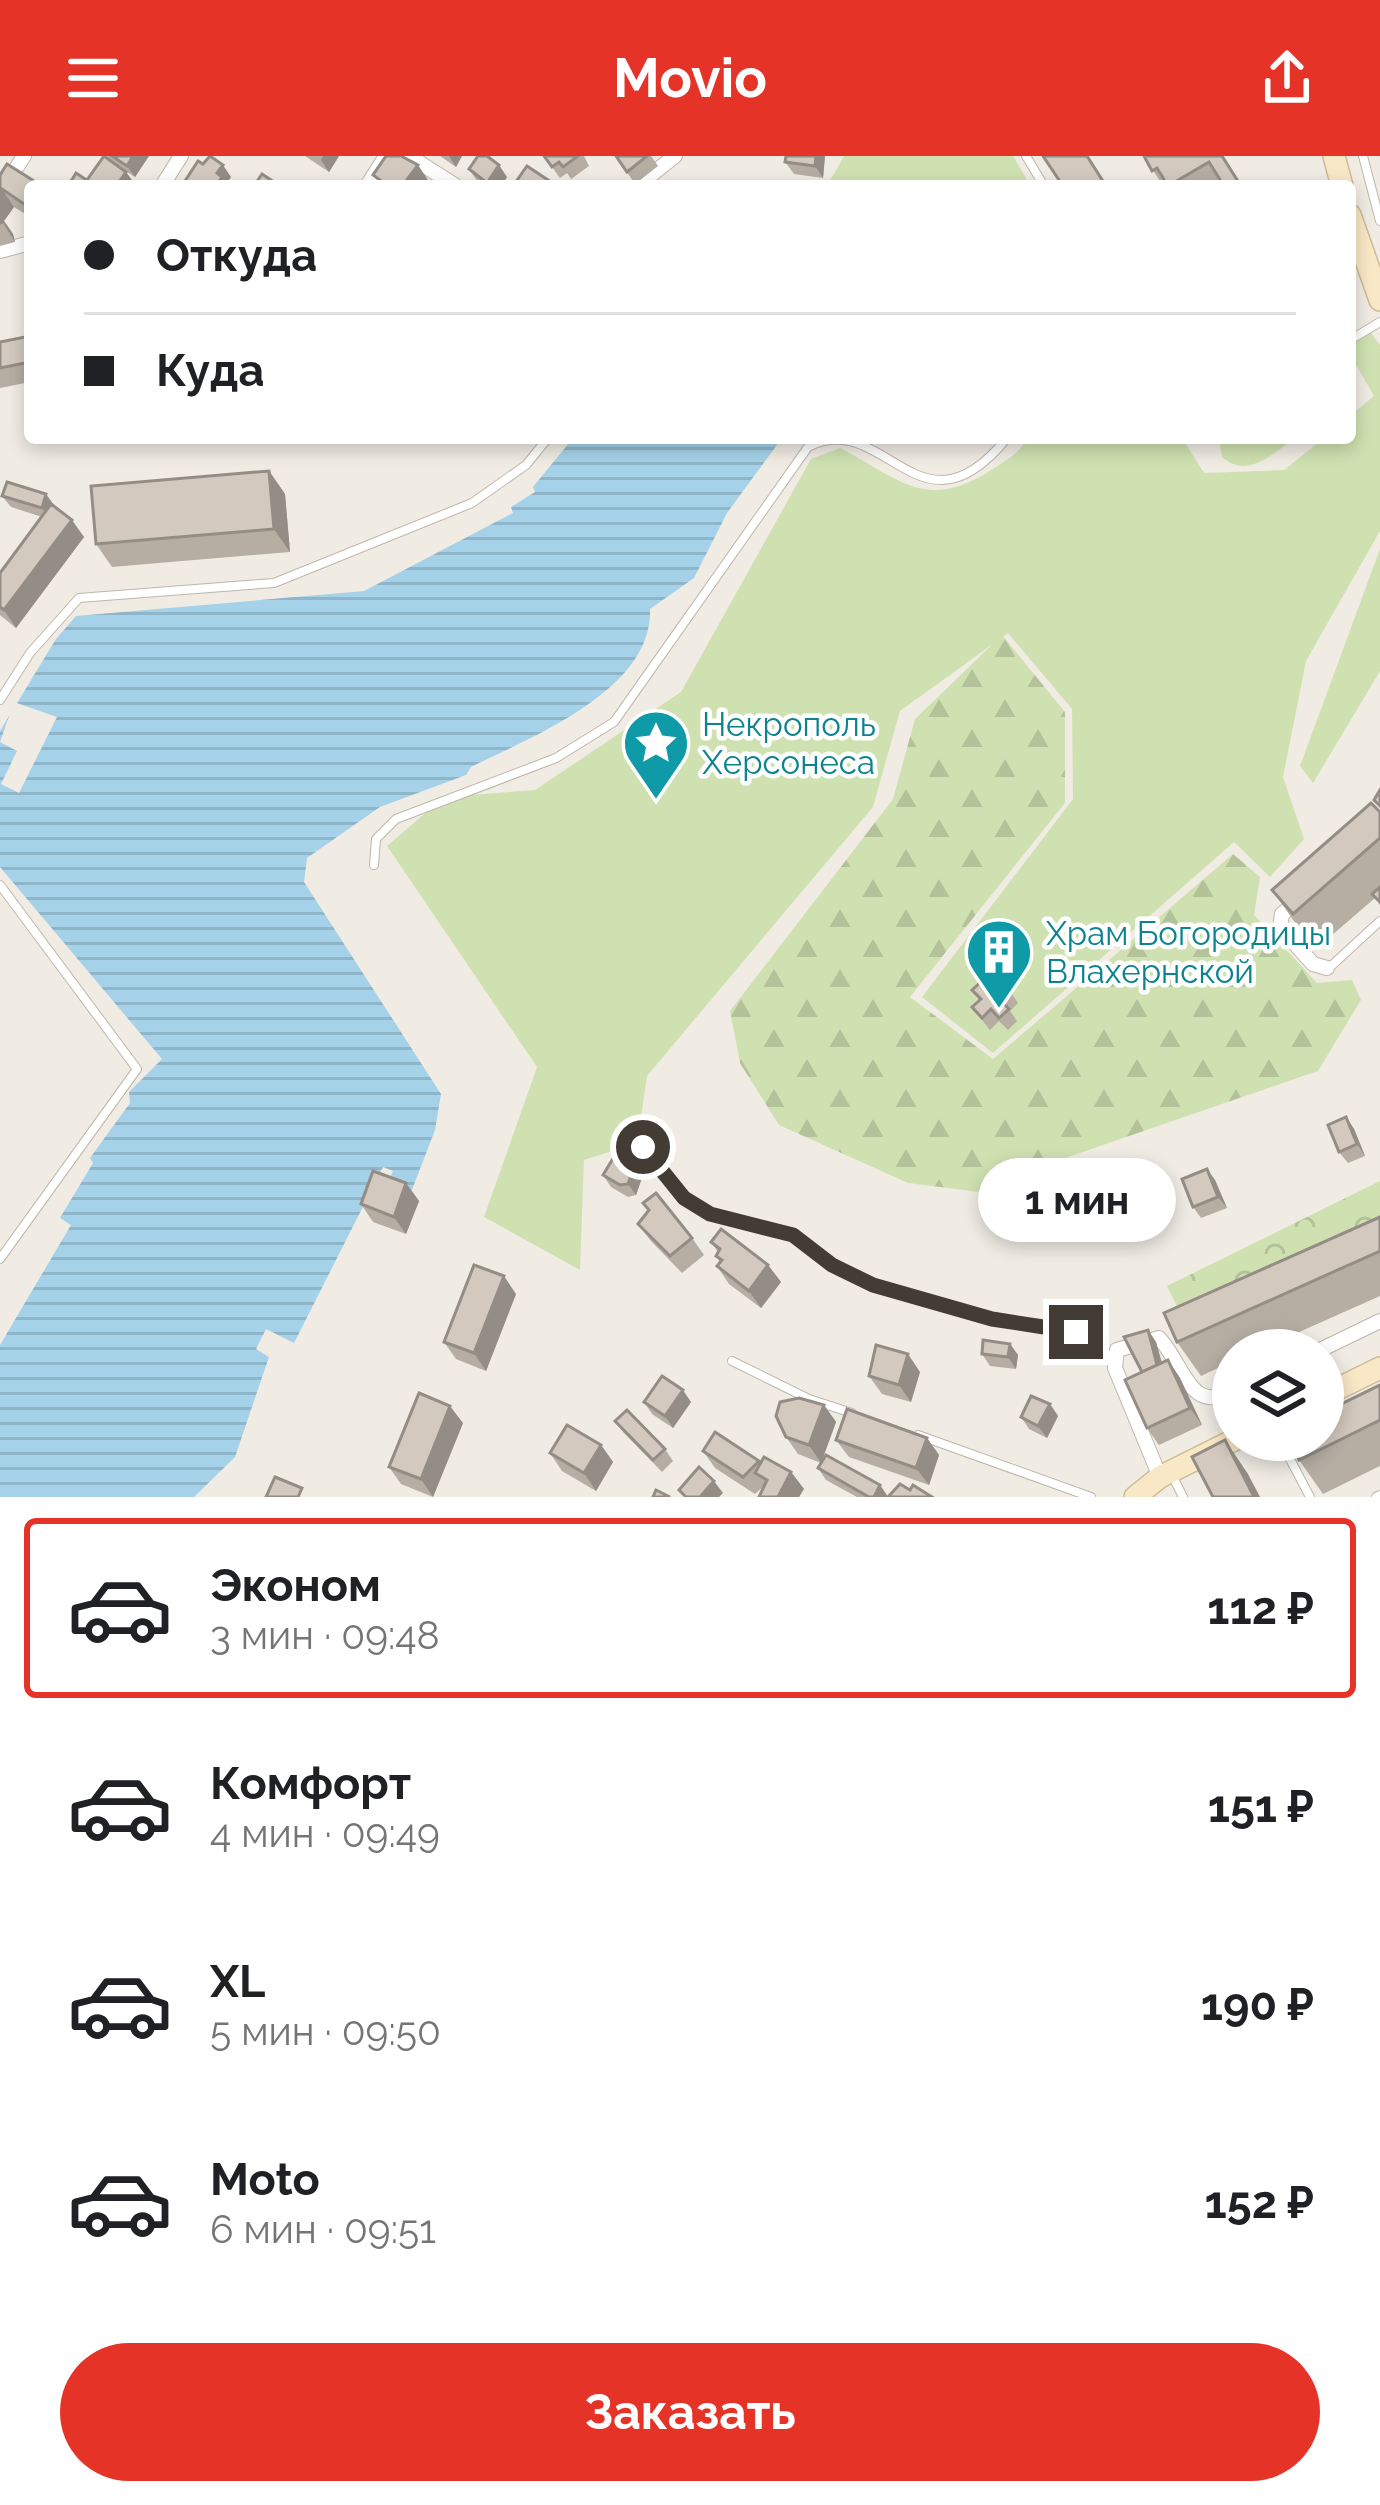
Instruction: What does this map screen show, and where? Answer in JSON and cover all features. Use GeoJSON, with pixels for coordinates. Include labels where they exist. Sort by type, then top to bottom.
{"type":"FeatureCollection","features":[{"type":"Feature","properties":{"kind":"main road"},"geometry":{"type":"LineString","coordinates":[[1356,232],[1380,300]]}},
{"type":"Feature","properties":{"kind":"main road"},"geometry":{"type":"LineString","coordinates":[[1344,1386],[1380,1368]]}},
{"type":"Feature","properties":{"kind":"main road"},"geometry":{"type":"LineString","coordinates":[[1135,1497],[1212,1451]]}},
{"type":"Feature","properties":{"kind":"street"},"geometry":{"type":"LineString","coordinates":[[0,193],[24,156]]}},
{"type":"Feature","properties":{"kind":"street"},"geometry":{"type":"LineString","coordinates":[[409,156],[447,180]]}},
{"type":"Feature","properties":{"kind":"street"},"geometry":{"type":"LineString","coordinates":[[645,180],[675,156]]}},
{"type":"Feature","properties":{"kind":"street"},"geometry":{"type":"LineString","coordinates":[[1315,887],[1282,914],[1280,927],[1313,964],[1327,968]]}},
{"type":"Feature","properties":{"kind":"street"},"geometry":{"type":"LineString","coordinates":[[1344,1338],[1380,1321]]}},
{"type":"Feature","properties":{"kind":"street"},"geometry":{"type":"LineString","coordinates":[[1165,1475],[1113,1363],[1121,1347],[1155,1336],[1198,1396],[1212,1398]]}},
{"type":"Feature","properties":{"kind":"lane"},"geometry":{"type":"LineString","coordinates":[[1363,156],[1380,221]]}},
{"type":"Feature","properties":{"kind":"lane"},"geometry":{"type":"LineString","coordinates":[[0,700],[30,653],[79,598],[274,583],[472,503],[526,466],[543,444]]}},
{"type":"Feature","properties":{"kind":"lane"},"geometry":{"type":"LineString","coordinates":[[374,865],[376,839],[396,819],[556,758],[614,722],[814,444]]}},
{"type":"Feature","properties":{"kind":"lane"},"geometry":{"type":"LineString","coordinates":[[856,444],[920,477],[942,480],[962,478],[983,466],[1002,444]]}},
{"type":"Feature","properties":{"kind":"lane"},"geometry":{"type":"LineString","coordinates":[[0,885],[136,1069],[0,1259]]}},
{"type":"Feature","properties":{"kind":"lane"},"geometry":{"type":"LineString","coordinates":[[1327,968],[1380,920]]}},
{"type":"Feature","properties":{"kind":"lane"},"geometry":{"type":"LineString","coordinates":[[643,1147],[684,1198],[710,1214],[793,1235],[832,1265],[917,1300],[1096,1336],[1113,1363]]}},
{"type":"Feature","properties":{"kind":"lane"},"geometry":{"type":"LineString","coordinates":[[732,1360],[809,1399],[854,1414]]}},
{"type":"Feature","properties":{"kind":"lane"},"geometry":{"type":"LineString","coordinates":[[900,1429],[1082,1489],[1090,1497]]}},
{"type":"Feature","properties":{"kind":"lane"},"geometry":{"type":"LineString","coordinates":[[1291,1461],[1310,1497]]}},
{"type":"Feature","properties":{"kind":"lane"},"geometry":{"type":"LineString","coordinates":[[1165,1475],[1183,1497]]}},
{"type":"Feature","properties":{"kind":"green space"},"geometry":{"type":"Polygon","coordinates":[[[844,156],[1013,156],[1027,180],[830,180],[844,156]]]}},
{"type":"Feature","properties":{"kind":"green space","name":"Некрополь Херсонеса"},"geometry":{"type":"Polygon","coordinates":[[[1371,333],[1380,345],[1380,531],[1306,661],[1283,777],[1304,839],[1270,877],[1234,842],[993,1053],[922,997],[1073,799],[1072,709],[1008,633],[900,711],[873,807],[647,1076],[637,1143],[584,1160],[580,1270],[484,1217],[537,1067],[387,846],[444,797],[535,790],[681,692],[811,459],[840,448],[898,480],[932,490],[970,482],[1023,444],[1186,444],[1204,473],[1284,470],[1316,444],[1356,444],[1356,411],[1374,396],[1356,364],[1356,341],[1371,333]]]}},
{"type":"Feature","properties":{"kind":"green space"},"geometry":{"type":"Polygon","coordinates":[[[1220,444],[1287,444],[1251,465],[1241,466],[1222,457],[1220,444]]]}},
{"type":"Feature","properties":{"kind":"green space"},"geometry":{"type":"Polygon","coordinates":[[[1380,549],[1380,671],[1313,783],[1300,766],[1380,549]]]}},
{"type":"Feature","properties":{"kind":"green space"},"geometry":{"type":"Polygon","coordinates":[[[1002,635],[1065,712],[1065,803],[910,997],[993,1059],[1233,854],[1260,877],[1254,915],[1317,983],[1352,980],[1361,1000],[1318,1071],[1045,1165],[995,1194],[908,1183],[779,1125],[740,1063],[730,1011],[893,799],[915,719],[1002,635]]]}},
{"type":"Feature","properties":{"kind":"green space"},"geometry":{"type":"Polygon","coordinates":[[[1380,1181],[1380,1249],[1191,1335],[1167,1286],[1380,1181]]]}},
{"type":"Feature","properties":{"kind":"water"},"geometry":{"type":"Polygon","coordinates":[[[568,444],[778,444],[727,513],[694,578],[650,609],[646,638],[632,664],[611,687],[555,725],[471,767],[466,775],[380,807],[307,858],[304,882],[441,1094],[435,1130],[410,1195],[386,1187],[393,1171],[383,1167],[294,1343],[266,1329],[256,1349],[269,1357],[235,1457],[194,1497],[0,1497],[0,1345],[71,1225],[60,1218],[93,1163],[90,1158],[130,1103],[129,1092],[162,1059],[0,867],[0,731],[56,639],[76,616],[364,591],[513,513],[511,507],[535,492],[533,487],[568,444]]]}},
{"type":"Feature","properties":{"kind":"pier"},"geometry":{"type":"Polygon","coordinates":[[[14,702],[57,717],[19,793],[1,784],[17,751],[0,742],[14,702]]]}},
{"type":"Feature","properties":{"kind":"building"},"geometry":{"type":"Polygon","coordinates":[[[104,156],[126,172],[120,180],[87,180],[104,156]]]}},
{"type":"Feature","properties":{"kind":"building"},"geometry":{"type":"Polygon","coordinates":[[[112,156],[133,156],[127,166],[112,156]]]}},
{"type":"Feature","properties":{"kind":"building"},"geometry":{"type":"Polygon","coordinates":[[[210,156],[223,165],[217,173],[220,180],[186,180],[198,161],[203,164],[210,156]]]}},
{"type":"Feature","properties":{"kind":"building"},"geometry":{"type":"Polygon","coordinates":[[[386,156],[401,156],[418,165],[407,180],[380,180],[373,175],[386,156]]]}},
{"type":"Feature","properties":{"kind":"building"},"geometry":{"type":"Polygon","coordinates":[[[478,156],[499,165],[489,180],[469,169],[478,156]]]}},
{"type":"Feature","properties":{"kind":"building"},"geometry":{"type":"Polygon","coordinates":[[[544,156],[578,156],[563,167],[559,162],[552,167],[544,156]]]}},
{"type":"Feature","properties":{"kind":"building"},"geometry":{"type":"Polygon","coordinates":[[[616,156],[647,156],[627,172],[616,156]]]}},
{"type":"Feature","properties":{"kind":"building"},"geometry":{"type":"Polygon","coordinates":[[[786,156],[816,156],[815,166],[785,162],[786,156]]]}},
{"type":"Feature","properties":{"kind":"building"},"geometry":{"type":"Polygon","coordinates":[[[1043,156],[1087,156],[1102,180],[1059,180],[1043,156]]]}},
{"type":"Feature","properties":{"kind":"building"},"geometry":{"type":"Polygon","coordinates":[[[1144,156],[1222,156],[1237,180],[1220,180],[1209,162],[1178,180],[1164,180],[1157,168],[1152,171],[1144,156]]]}},
{"type":"Feature","properties":{"kind":"building"},"geometry":{"type":"Polygon","coordinates":[[[7,164],[32,180],[24,180],[24,204],[0,192],[0,175],[7,164]]]}},
{"type":"Feature","properties":{"kind":"building"},"geometry":{"type":"Polygon","coordinates":[[[527,166],[548,180],[517,180],[527,166]]]}},
{"type":"Feature","properties":{"kind":"building"},"geometry":{"type":"Polygon","coordinates":[[[24,337],[24,363],[0,368],[0,342],[24,337]]]}},
{"type":"Feature","properties":{"kind":"building"},"geometry":{"type":"Polygon","coordinates":[[[269,471],[274,529],[96,544],[91,486],[269,471]]]}},
{"type":"Feature","properties":{"kind":"building"},"geometry":{"type":"Polygon","coordinates":[[[7,482],[46,494],[42,508],[2,496],[7,482]]]}},
{"type":"Feature","properties":{"kind":"building"},"geometry":{"type":"Polygon","coordinates":[[[51,504],[72,520],[4,610],[0,607],[0,573],[51,504]]]}},
{"type":"Feature","properties":{"kind":"building"},"geometry":{"type":"Polygon","coordinates":[[[1371,803],[1380,812],[1380,838],[1293,914],[1272,890],[1371,803]]]}},
{"type":"Feature","properties":{"kind":"building"},"geometry":{"type":"Polygon","coordinates":[[[982,981],[990,990],[1000,981],[1010,991],[1000,1000],[1009,1009],[999,1018],[991,1009],[982,1018],[972,1007],[981,999],[972,990],[982,981]]]}},
{"type":"Feature","properties":{"kind":"building"},"geometry":{"type":"Polygon","coordinates":[[[1346,1117],[1357,1144],[1339,1152],[1328,1125],[1346,1117]]]}},
{"type":"Feature","properties":{"kind":"building"},"geometry":{"type":"Polygon","coordinates":[[[617,1152],[635,1163],[628,1184],[620,1185],[603,1175],[617,1152]]]}},
{"type":"Feature","properties":{"kind":"building"},"geometry":{"type":"Polygon","coordinates":[[[1207,1169],[1218,1197],[1193,1207],[1182,1179],[1207,1169]]]}},
{"type":"Feature","properties":{"kind":"building"},"geometry":{"type":"Polygon","coordinates":[[[373,1171],[406,1183],[394,1217],[361,1204],[373,1171]]]}},
{"type":"Feature","properties":{"kind":"building"},"geometry":{"type":"Polygon","coordinates":[[[656,1193],[692,1238],[670,1256],[638,1224],[649,1210],[643,1203],[656,1193]]]}},
{"type":"Feature","properties":{"kind":"building"},"geometry":{"type":"Polygon","coordinates":[[[1380,1217],[1380,1251],[1177,1342],[1164,1313],[1380,1217]]]}},
{"type":"Feature","properties":{"kind":"building"},"geometry":{"type":"Polygon","coordinates":[[[721,1229],[768,1265],[749,1291],[717,1266],[722,1260],[716,1256],[720,1249],[711,1242],[721,1229]]]}},
{"type":"Feature","properties":{"kind":"building"},"geometry":{"type":"Polygon","coordinates":[[[474,1265],[504,1276],[474,1353],[444,1342],[474,1265]]]}},
{"type":"Feature","properties":{"kind":"building"},"geometry":{"type":"Polygon","coordinates":[[[1148,1330],[1157,1365],[1142,1372],[1124,1337],[1148,1330]]]}},
{"type":"Feature","properties":{"kind":"building"},"geometry":{"type":"Polygon","coordinates":[[[983,1340],[1010,1344],[1008,1357],[982,1354],[983,1340]]]}},
{"type":"Feature","properties":{"kind":"building"},"geometry":{"type":"Polygon","coordinates":[[[876,1345],[908,1354],[899,1385],[869,1376],[876,1345]]]}},
{"type":"Feature","properties":{"kind":"building"},"geometry":{"type":"Polygon","coordinates":[[[1168,1360],[1190,1408],[1147,1428],[1125,1380],[1168,1360]]]}},
{"type":"Feature","properties":{"kind":"building"},"geometry":{"type":"Polygon","coordinates":[[[662,1376],[683,1390],[665,1416],[644,1402],[662,1376]]]}},
{"type":"Feature","properties":{"kind":"building"},"geometry":{"type":"Polygon","coordinates":[[[1380,1385],[1380,1420],[1344,1438],[1344,1403],[1380,1385]]]}},
{"type":"Feature","properties":{"kind":"building"},"geometry":{"type":"Polygon","coordinates":[[[419,1393],[450,1406],[421,1479],[389,1467],[419,1393]]]}},
{"type":"Feature","properties":{"kind":"building"},"geometry":{"type":"Polygon","coordinates":[[[1031,1396],[1050,1404],[1038,1426],[1021,1417],[1031,1396]]]}},
{"type":"Feature","properties":{"kind":"building"},"geometry":{"type":"Polygon","coordinates":[[[799,1398],[824,1405],[809,1445],[786,1437],[776,1416],[780,1402],[799,1398]]]}},
{"type":"Feature","properties":{"kind":"building"},"geometry":{"type":"Polygon","coordinates":[[[847,1409],[927,1438],[916,1468],[836,1440],[847,1409]]]}},
{"type":"Feature","properties":{"kind":"building"},"geometry":{"type":"Polygon","coordinates":[[[627,1410],[665,1449],[653,1460],[615,1421],[627,1410]]]}},
{"type":"Feature","properties":{"kind":"building"},"geometry":{"type":"Polygon","coordinates":[[[567,1425],[601,1445],[584,1473],[550,1453],[567,1425]]]}},
{"type":"Feature","properties":{"kind":"building"},"geometry":{"type":"Polygon","coordinates":[[[715,1432],[759,1461],[743,1477],[703,1451],[715,1432]]]}},
{"type":"Feature","properties":{"kind":"building"},"geometry":{"type":"Polygon","coordinates":[[[1212,1447],[1212,1461],[1236,1461],[1254,1497],[1213,1497],[1192,1457],[1212,1447]]]}},
{"type":"Feature","properties":{"kind":"building"},"geometry":{"type":"Polygon","coordinates":[[[826,1455],[880,1485],[874,1497],[818,1468],[826,1455]]]}},
{"type":"Feature","properties":{"kind":"building"},"geometry":{"type":"Polygon","coordinates":[[[764,1457],[791,1472],[778,1497],[759,1497],[767,1480],[755,1473],[764,1457]]]}},
{"type":"Feature","properties":{"kind":"building"},"geometry":{"type":"Polygon","coordinates":[[[699,1467],[714,1481],[700,1497],[686,1497],[679,1490],[699,1467]]]}},
{"type":"Feature","properties":{"kind":"building"},"geometry":{"type":"Polygon","coordinates":[[[275,1477],[302,1488],[298,1497],[266,1497],[275,1477]]]}},
{"type":"Feature","properties":{"kind":"building"},"geometry":{"type":"Polygon","coordinates":[[[900,1484],[910,1490],[913,1485],[932,1497],[888,1497],[900,1484]]]}},
{"type":"Feature","properties":{"kind":"place","name":"Некрополь Херсонеса"},"geometry":{"type":"Point","coordinates":[656,802]}},
{"type":"Feature","properties":{"kind":"place","name":"Храм Богородицы Влахернской"},"geometry":{"type":"Point","coordinates":[999,1011]}},
{"type":"Feature","properties":{"kind":"route"},"geometry":{"type":"LineString","coordinates":[[643,1147],[684,1198],[710,1214],[793,1235],[832,1265],[873,1285],[992,1319],[1076,1332]]}}]}
